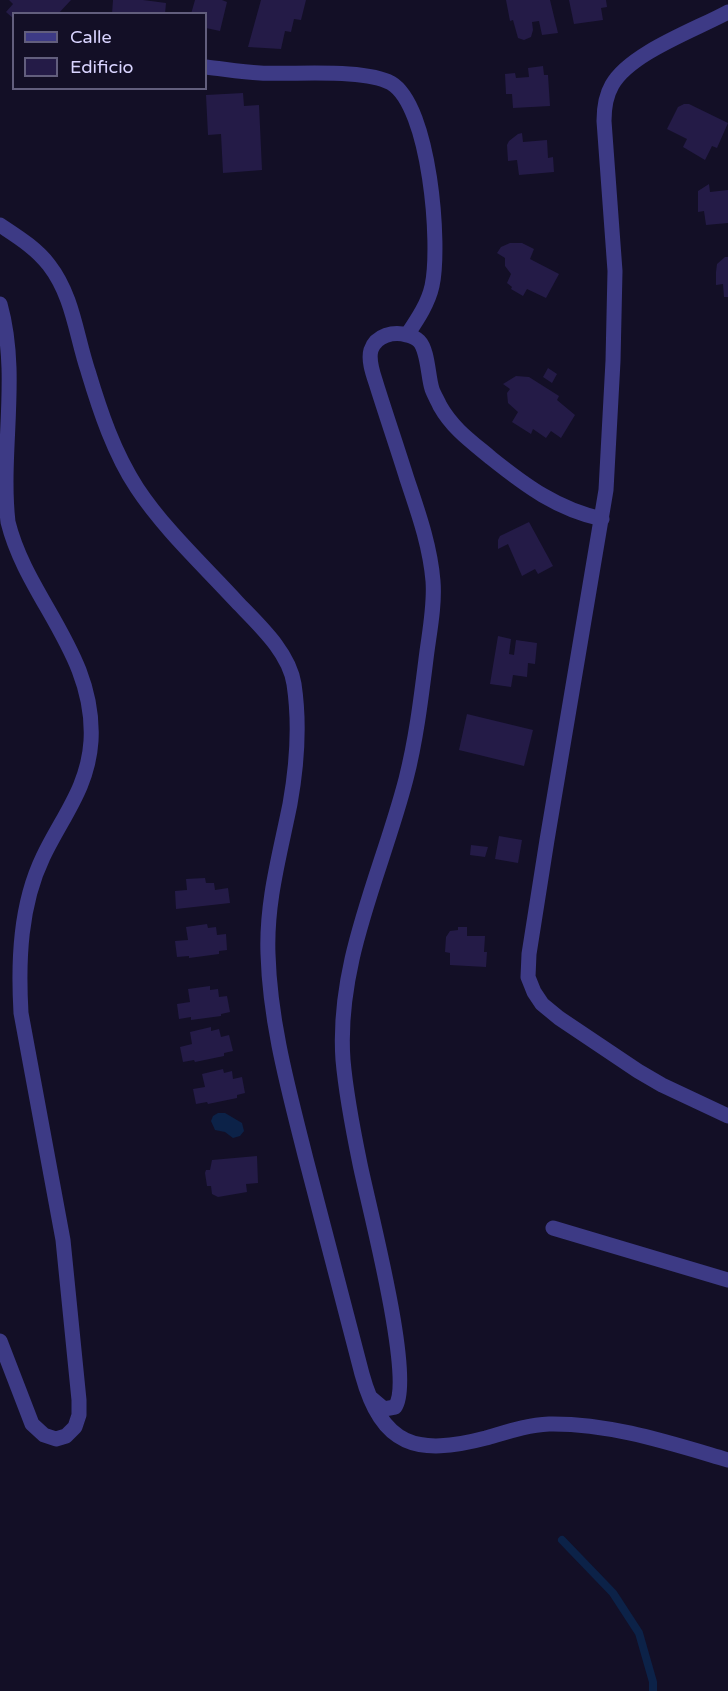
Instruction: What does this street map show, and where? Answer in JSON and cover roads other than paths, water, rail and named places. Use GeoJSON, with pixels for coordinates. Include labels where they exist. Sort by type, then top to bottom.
{"type":"FeatureCollection","features":[{"type":"Feature","properties":{"kind":"street"},"geometry":{"type":"LineString","coordinates":[[728,12],[635,60],[621,72],[611,86],[605,104],[604,121],[615,271],[606,490],[547,840],[529,954],[528,977],[542,1004],[559,1018],[662,1085],[728,1116]]}},
{"type":"Feature","properties":{"kind":"street"},"geometry":{"type":"LineString","coordinates":[[207,67],[260,73],[357,75],[377,78],[400,90],[407,100],[422,140],[434,218],[435,249],[432,286],[407,335]]}},
{"type":"Feature","properties":{"kind":"street"},"geometry":{"type":"LineString","coordinates":[[0,225],[27,243],[48,263],[62,285],[75,320],[87,370],[106,424],[122,462],[137,488],[159,516],[260,626],[282,654],[294,680],[297,727],[296,760],[290,806],[273,879],[267,927],[271,998],[288,1085],[368,1394],[377,1414],[398,1436],[431,1447],[476,1440],[522,1427],[548,1424],[576,1425],[624,1432],[728,1460]]}},
{"type":"Feature","properties":{"kind":"street"},"geometry":{"type":"LineString","coordinates":[[0,304],[6,343],[3,496],[8,524],[18,551],[67,640],[86,691],[91,722],[91,741],[81,789],[42,858],[32,889],[24,919],[19,977],[21,1013],[61,1229],[65,1263],[79,1400],[75,1427],[66,1436],[56,1439],[44,1435],[32,1424],[0,1341]]}},
{"type":"Feature","properties":{"kind":"street"},"geometry":{"type":"LineString","coordinates":[[368,1394],[380,1407],[390,1409],[399,1403],[401,1384],[399,1356],[388,1294],[360,1164],[348,1095],[342,1026],[347,976],[406,779],[415,739],[430,632],[433,584],[430,561],[415,502],[371,365],[371,350],[378,341],[397,332],[419,341],[424,349],[432,390],[453,426],[531,488],[579,514],[602,519]]}},
{"type":"Feature","properties":{"kind":"street"},"geometry":{"type":"LineString","coordinates":[[553,1228],[728,1281]]}},
{"type":"Feature","properties":{"kind":"water"},"geometry":{"type":"Polygon","coordinates":[[[218,1113],[225,1113],[242,1123],[244,1131],[240,1136],[233,1138],[225,1132],[215,1130],[211,1121],[218,1113]]]}},
{"type":"Feature","properties":{"kind":"waterway"},"geometry":{"type":"LineString","coordinates":[[562,1540],[613,1593],[639,1633],[653,1682],[653,1691]]}}]}
